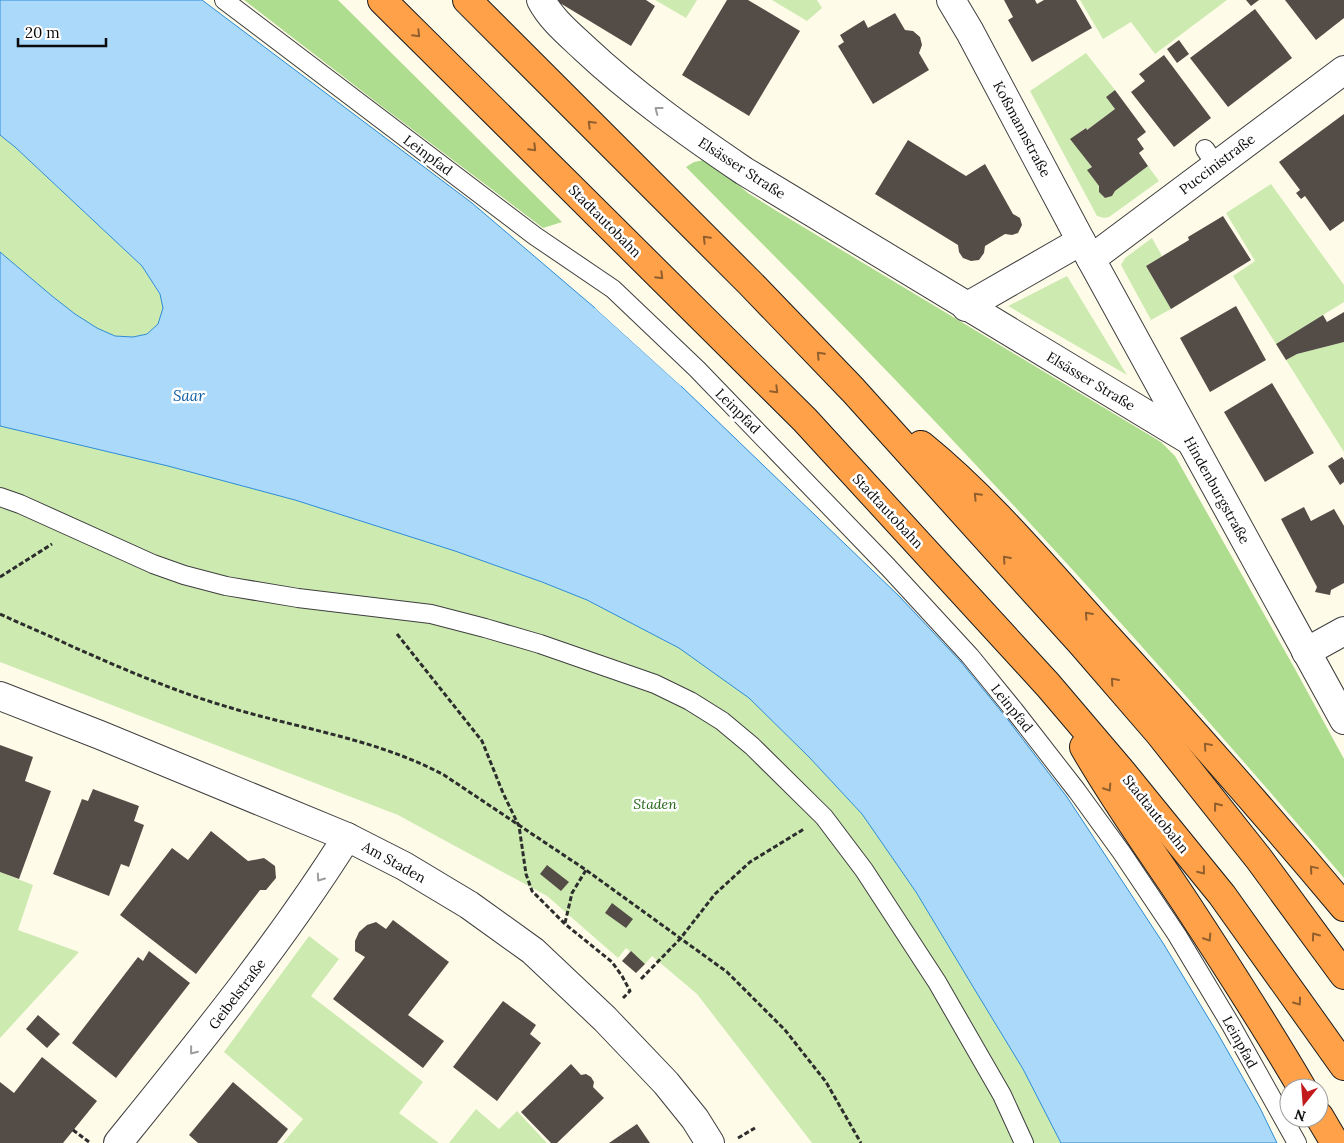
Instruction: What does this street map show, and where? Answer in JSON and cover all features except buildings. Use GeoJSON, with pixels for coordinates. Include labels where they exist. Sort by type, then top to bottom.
{"type":"FeatureCollection","features":[{"type":"Feature","properties":{"kind":"highway","name":"Stadtautobahn"},"geometry":{"type":"LineString","coordinates":[[382,0],[805,420],[1048,685],[1122,772],[1222,896],[1344,1066]]}},
{"type":"Feature","properties":{"kind":"highway"},"geometry":{"type":"LineString","coordinates":[[467,0],[750,283],[853,390],[1082,644],[1159,733],[1259,859],[1344,975]]}},
{"type":"Feature","properties":{"kind":"highway"},"geometry":{"type":"LineString","coordinates":[[853,390],[948,466],[1021,541],[1180,715],[1344,907]]}},
{"type":"Feature","properties":{"kind":"highway"},"geometry":{"type":"LineString","coordinates":[[1048,685],[1105,783],[1186,903],[1296,1078]]}},
{"type":"Feature","properties":{"kind":"highway"},"geometry":{"type":"LineString","coordinates":[[1326,1128],[1335,1143]]}},
{"type":"Feature","properties":{"kind":"street","name":"Elsässer Straße"},"geometry":{"type":"LineString","coordinates":[[541,0],[546,10],[596,60],[629,88],[697,139],[780,194],[1190,441]]}},
{"type":"Feature","properties":{"kind":"street","name":"Koßmannstraße"},"geometry":{"type":"LineString","coordinates":[[951,0],[970,32],[1086,250]]}},
{"type":"Feature","properties":{"kind":"street","name":"Puccinistraße"},"geometry":{"type":"LineString","coordinates":[[1086,250],[1211,157],[1344,70]]}},
{"type":"Feature","properties":{"kind":"street"},"geometry":{"type":"LineString","coordinates":[[966,307],[1086,250]]}},
{"type":"Feature","properties":{"kind":"street","name":"Hindenburgstraße"},"geometry":{"type":"LineString","coordinates":[[1086,250],[1344,720]]}},
{"type":"Feature","properties":{"kind":"street"},"geometry":{"type":"LineString","coordinates":[[1306,652],[1344,631]]}},
{"type":"Feature","properties":{"kind":"street","name":"Am Staden"},"geometry":{"type":"LineString","coordinates":[[0,696],[118,742],[347,837],[404,866],[461,900],[533,951],[605,1018],[648,1062],[695,1119],[710,1143]]}},
{"type":"Feature","properties":{"kind":"street","name":"Geibelstraße"},"geometry":{"type":"LineString","coordinates":[[118,1143],[265,958],[347,837]]}},
{"type":"Feature","properties":{"kind":"lane","name":"Leinpfad"},"geometry":{"type":"LineString","coordinates":[[224,0],[535,236],[613,289],[652,334],[697,369],[845,521],[970,656],[1077,791],[1122,853],[1177,935],[1231,1025],[1297,1143]]}},
{"type":"Feature","properties":{"kind":"lane"},"geometry":{"type":"LineString","coordinates":[[0,497],[20,504],[153,564],[184,575],[235,588],[298,598],[431,614],[540,644],[655,684],[690,701],[722,721],[752,746],[824,818],[864,870],[938,982],[1002,1095],[1024,1143]]}},
{"type":"Feature","properties":{"kind":"path"},"geometry":{"type":"LineString","coordinates":[[0,577],[75,529]]}},
{"type":"Feature","properties":{"kind":"path"},"geometry":{"type":"LineString","coordinates":[[376,608],[482,741],[519,826],[526,874],[532,891],[565,924],[612,962],[630,991]]}},
{"type":"Feature","properties":{"kind":"path"},"geometry":{"type":"LineString","coordinates":[[0,614],[128,671],[183,693],[229,708],[385,749],[420,762],[444,775],[586,870],[727,972],[785,1030],[826,1082],[861,1143]]}},
{"type":"Feature","properties":{"kind":"path"},"geometry":{"type":"LineString","coordinates":[[641,979],[680,939],[714,894],[750,862],[824,818]]}},
{"type":"Feature","properties":{"kind":"path"},"geometry":{"type":"LineString","coordinates":[[565,924],[572,893],[586,870]]}},
{"type":"Feature","properties":{"kind":"path"},"geometry":{"type":"LineString","coordinates":[[731,1143],[755,1128]]}},
{"type":"Feature","properties":{"kind":"path"},"geometry":{"type":"LineString","coordinates":[[74,1130],[87,1141]]}},
{"type":"Feature","properties":{"kind":"green space"},"geometry":{"type":"Polygon","coordinates":[[[244,0],[338,0],[562,222],[543,228],[244,0]]]}},
{"type":"Feature","properties":{"kind":"green space"},"geometry":{"type":"Polygon","coordinates":[[[655,0],[697,0],[686,18],[655,0]]]}},
{"type":"Feature","properties":{"kind":"green space"},"geometry":{"type":"Polygon","coordinates":[[[772,0],[817,0],[822,8],[807,21],[772,0]]]}},
{"type":"Feature","properties":{"kind":"green space"},"geometry":{"type":"Polygon","coordinates":[[[1080,0],[1227,0],[1155,54],[1131,22],[1103,39],[1080,0]]]}},
{"type":"Feature","properties":{"kind":"green space"},"geometry":{"type":"Polygon","coordinates":[[[1086,53],[1115,90],[1106,97],[1115,109],[1087,130],[1085,128],[1071,139],[1092,167],[1088,170],[1099,186],[1099,192],[1105,198],[1112,196],[1115,191],[1148,166],[1159,181],[1109,217],[1104,218],[1097,216],[1030,91],[1086,53]]]}},
{"type":"Feature","properties":{"kind":"green space"},"geometry":{"type":"Polygon","coordinates":[[[0,135],[142,266],[160,295],[163,308],[158,324],[147,334],[133,337],[115,336],[97,328],[52,296],[0,252],[0,135]]]}},
{"type":"Feature","properties":{"kind":"green space"},"geometry":{"type":"Polygon","coordinates":[[[704,160],[712,162],[748,193],[775,210],[1161,442],[1175,456],[1344,759],[1344,878],[1225,740],[980,469],[854,337],[686,167],[694,162],[704,160]]]}},
{"type":"Feature","properties":{"kind":"green space"},"geometry":{"type":"Polygon","coordinates":[[[1271,184],[1344,285],[1344,302],[1276,344],[1233,276],[1255,261],[1226,213],[1271,184]]]}},
{"type":"Feature","properties":{"kind":"green space"},"geometry":{"type":"Polygon","coordinates":[[[1152,238],[1162,256],[1146,266],[1171,309],[1151,320],[1121,265],[1125,258],[1152,238]]]}},
{"type":"Feature","properties":{"kind":"green space"},"geometry":{"type":"Polygon","coordinates":[[[1067,276],[1127,375],[1008,306],[1067,276]]]}},
{"type":"Feature","properties":{"kind":"green space"},"geometry":{"type":"Polygon","coordinates":[[[1344,342],[1344,452],[1286,360],[1297,354],[1344,342]]]}},
{"type":"Feature","properties":{"kind":"green space","name":"Staden"},"geometry":{"type":"Polygon","coordinates":[[[0,426],[168,466],[295,500],[455,551],[587,600],[679,648],[749,698],[809,757],[862,814],[916,892],[1023,1069],[1061,1143],[812,1143],[697,994],[652,956],[645,964],[626,948],[618,958],[547,896],[398,815],[0,662],[0,426]]]}},
{"type":"Feature","properties":{"kind":"green space"},"geometry":{"type":"Polygon","coordinates":[[[0,872],[33,885],[18,930],[79,952],[0,1038],[0,872]]]}},
{"type":"Feature","properties":{"kind":"green space"},"geometry":{"type":"Polygon","coordinates":[[[309,936],[339,959],[311,996],[423,1082],[399,1113],[439,1143],[283,1143],[303,1119],[224,1052],[309,936]]]}},
{"type":"Feature","properties":{"kind":"green space"},"geometry":{"type":"Polygon","coordinates":[[[476,1109],[499,1129],[517,1111],[547,1143],[449,1143],[476,1109]]]}},
{"type":"Feature","properties":{"kind":"water","name":"Saar"},"geometry":{"type":"Polygon","coordinates":[[[0,0],[202,0],[472,203],[595,308],[681,386],[900,597],[961,662],[1067,797],[1163,943],[1218,1034],[1260,1108],[1277,1143],[1061,1143],[1023,1069],[916,892],[862,814],[809,757],[749,698],[679,648],[587,600],[455,551],[295,500],[168,466],[0,426],[0,252],[75,314],[97,328],[115,336],[133,337],[147,334],[158,324],[163,308],[160,294],[142,266],[0,135],[0,0]]]}},
{"type":"Feature","properties":{"kind":"pier"},"geometry":{"type":"Polygon","coordinates":[[[596,307],[683,384],[681,386],[596,307]]]}}]}
